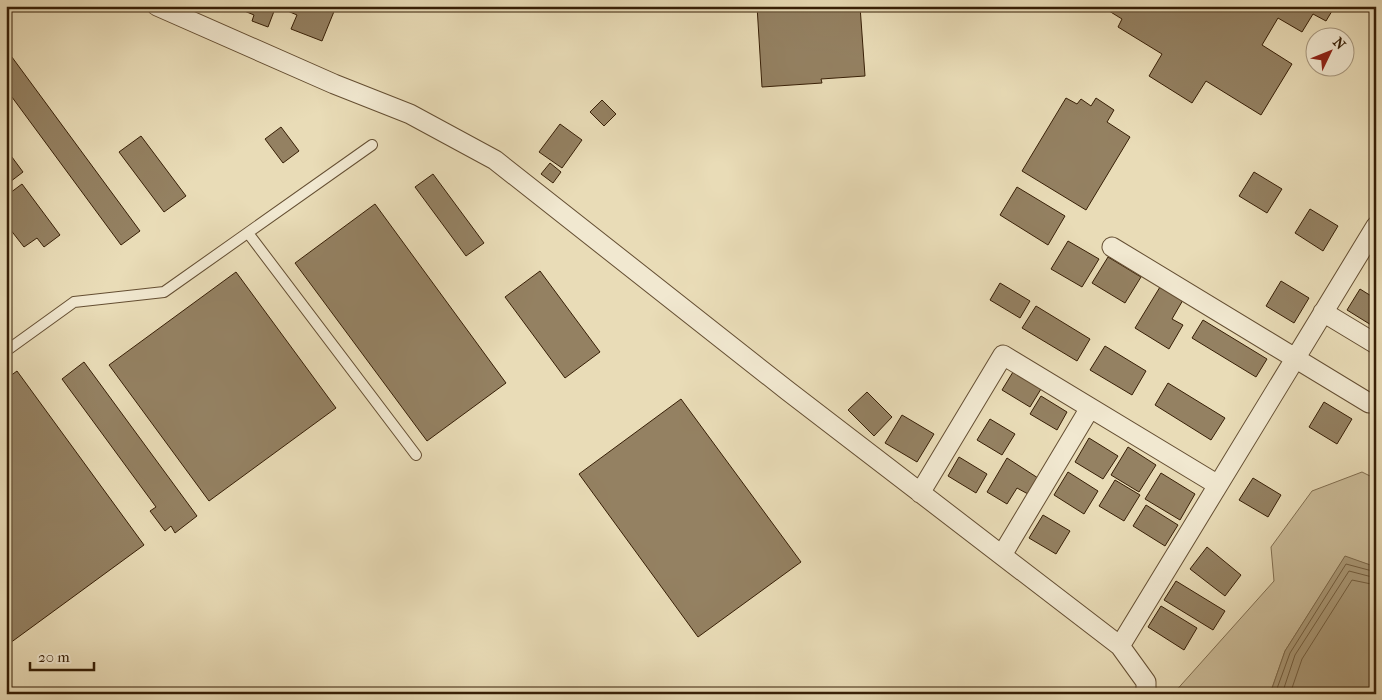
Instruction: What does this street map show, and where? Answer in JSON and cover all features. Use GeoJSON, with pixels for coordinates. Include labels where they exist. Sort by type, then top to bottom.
{"type":"FeatureCollection","features":[{"type":"Feature","properties":{"kind":"street"},"geometry":{"type":"LineString","coordinates":[[157,6],[334,84],[410,114],[495,160],[641,277],[1120,646],[1146,682],[1146,694]]}},
{"type":"Feature","properties":{"kind":"street"},"geometry":{"type":"LineString","coordinates":[[1120,646],[1376,226]]}},
{"type":"Feature","properties":{"kind":"street"},"geometry":{"type":"LineString","coordinates":[[1112,247],[1370,403]]}},
{"type":"Feature","properties":{"kind":"street"},"geometry":{"type":"LineString","coordinates":[[1323,312],[1376,344]]}},
{"type":"Feature","properties":{"kind":"street"},"geometry":{"type":"LineString","coordinates":[[920,493],[1003,355],[1218,485]]}},
{"type":"Feature","properties":{"kind":"street"},"geometry":{"type":"LineString","coordinates":[[1002,555],[1090,408]]}},
{"type":"Feature","properties":{"kind":"lane"},"geometry":{"type":"LineString","coordinates":[[6,351],[74,302],[164,292],[372,145]]}},
{"type":"Feature","properties":{"kind":"lane"},"geometry":{"type":"LineString","coordinates":[[248,233],[416,455]]}},
{"type":"Feature","properties":{"kind":"shaded area"},"geometry":{"type":"Polygon","coordinates":[[[1362,472],[1376,479],[1376,567],[1345,557],[1285,651],[1270,694],[1173,694],[1274,581],[1271,547],[1312,491],[1362,472]]]}},
{"type":"Feature","properties":{"kind":"water"},"geometry":{"type":"Polygon","coordinates":[[[1345,556],[1376,567],[1376,694],[1270,694],[1285,651],[1345,556]]]}},
{"type":"Feature","properties":{"kind":"building"},"geometry":{"type":"Polygon","coordinates":[[[244,6],[276,6],[268,27],[252,21],[254,15],[242,10],[244,6]]]}},
{"type":"Feature","properties":{"kind":"building"},"geometry":{"type":"Polygon","coordinates":[[[276,6],[327,6],[335,9],[322,41],[291,29],[297,15],[276,6]]]}},
{"type":"Feature","properties":{"kind":"building"},"geometry":{"type":"Polygon","coordinates":[[[757,6],[860,6],[865,76],[821,79],[822,83],[762,87],[757,6]]]}},
{"type":"Feature","properties":{"kind":"building"},"geometry":{"type":"Polygon","coordinates":[[[1101,6],[1335,6],[1326,21],[1313,14],[1302,32],[1278,18],[1262,45],[1292,64],[1261,115],[1206,81],[1192,103],[1149,76],[1162,54],[1118,27],[1122,19],[1101,6]]]}},
{"type":"Feature","properties":{"kind":"building"},"geometry":{"type":"Polygon","coordinates":[[[6,49],[140,231],[121,245],[6,89],[6,49]]]}},
{"type":"Feature","properties":{"kind":"building"},"geometry":{"type":"Polygon","coordinates":[[[1066,98],[1077,104],[1081,99],[1091,106],[1096,98],[1114,110],[1107,122],[1130,137],[1086,210],[1022,171],[1066,98]]]}},
{"type":"Feature","properties":{"kind":"building"},"geometry":{"type":"Polygon","coordinates":[[[602,100],[616,114],[604,126],[590,112],[602,100]]]}},
{"type":"Feature","properties":{"kind":"building"},"geometry":{"type":"Polygon","coordinates":[[[560,124],[582,140],[562,168],[539,152],[560,124]]]}},
{"type":"Feature","properties":{"kind":"building"},"geometry":{"type":"Polygon","coordinates":[[[281,127],[299,151],[283,163],[265,139],[281,127]]]}},
{"type":"Feature","properties":{"kind":"building"},"geometry":{"type":"Polygon","coordinates":[[[141,136],[186,196],[164,212],[119,152],[141,136]]]}},
{"type":"Feature","properties":{"kind":"building"},"geometry":{"type":"Polygon","coordinates":[[[6,149],[23,172],[6,185],[6,149]]]}},
{"type":"Feature","properties":{"kind":"building"},"geometry":{"type":"Polygon","coordinates":[[[550,163],[561,172],[553,183],[541,174],[550,163]]]}},
{"type":"Feature","properties":{"kind":"building"},"geometry":{"type":"Polygon","coordinates":[[[1254,172],[1282,189],[1267,213],[1239,196],[1254,172]]]}},
{"type":"Feature","properties":{"kind":"building"},"geometry":{"type":"Polygon","coordinates":[[[433,174],[484,243],[466,256],[415,187],[433,174]]]}},
{"type":"Feature","properties":{"kind":"building"},"geometry":{"type":"Polygon","coordinates":[[[22,184],[60,235],[44,247],[37,238],[24,247],[6,224],[6,196],[22,184]]]}},
{"type":"Feature","properties":{"kind":"building"},"geometry":{"type":"Polygon","coordinates":[[[1017,187],[1065,216],[1048,245],[1000,215],[1017,187]]]}},
{"type":"Feature","properties":{"kind":"building"},"geometry":{"type":"Polygon","coordinates":[[[375,204],[506,383],[427,441],[295,263],[375,204]]]}},
{"type":"Feature","properties":{"kind":"building"},"geometry":{"type":"Polygon","coordinates":[[[1310,209],[1338,226],[1323,251],[1295,233],[1310,209]]]}},
{"type":"Feature","properties":{"kind":"building"},"geometry":{"type":"Polygon","coordinates":[[[1068,241],[1099,259],[1082,287],[1051,269],[1068,241]]]}},
{"type":"Feature","properties":{"kind":"building"},"geometry":{"type":"Polygon","coordinates":[[[1108,257],[1141,277],[1125,303],[1092,283],[1108,257]]]}},
{"type":"Feature","properties":{"kind":"building"},"geometry":{"type":"Polygon","coordinates":[[[540,271],[600,352],[565,378],[505,297],[540,271]]]}},
{"type":"Feature","properties":{"kind":"building"},"geometry":{"type":"Polygon","coordinates":[[[236,272],[336,408],[209,501],[109,365],[236,272]]]}},
{"type":"Feature","properties":{"kind":"building"},"geometry":{"type":"Polygon","coordinates":[[[1281,281],[1309,298],[1294,323],[1266,306],[1281,281]]]}},
{"type":"Feature","properties":{"kind":"building"},"geometry":{"type":"Polygon","coordinates":[[[1000,283],[1030,301],[1020,318],[990,300],[1000,283]]]}},
{"type":"Feature","properties":{"kind":"building"},"geometry":{"type":"Polygon","coordinates":[[[1160,287],[1183,300],[1172,319],[1183,325],[1169,349],[1135,328],[1160,287]]]}},
{"type":"Feature","properties":{"kind":"building"},"geometry":{"type":"Polygon","coordinates":[[[1360,289],[1376,299],[1376,328],[1347,310],[1360,289]]]}},
{"type":"Feature","properties":{"kind":"building"},"geometry":{"type":"Polygon","coordinates":[[[1036,306],[1090,339],[1077,361],[1022,328],[1036,306]]]}},
{"type":"Feature","properties":{"kind":"building"},"geometry":{"type":"Polygon","coordinates":[[[1203,320],[1267,359],[1256,377],[1192,338],[1203,320]]]}},
{"type":"Feature","properties":{"kind":"building"},"geometry":{"type":"Polygon","coordinates":[[[1105,346],[1146,371],[1132,395],[1090,370],[1105,346]]]}},
{"type":"Feature","properties":{"kind":"building"},"geometry":{"type":"Polygon","coordinates":[[[84,362],[197,516],[175,533],[171,526],[165,531],[150,511],[156,507],[62,379],[84,362]]]}},
{"type":"Feature","properties":{"kind":"building"},"geometry":{"type":"Polygon","coordinates":[[[17,371],[144,545],[6,646],[6,379],[17,371]]]}},
{"type":"Feature","properties":{"kind":"building"},"geometry":{"type":"Polygon","coordinates":[[[1013,372],[1041,389],[1030,407],[1002,390],[1013,372]]]}},
{"type":"Feature","properties":{"kind":"building"},"geometry":{"type":"Polygon","coordinates":[[[1168,383],[1225,418],[1211,440],[1155,405],[1168,383]]]}},
{"type":"Feature","properties":{"kind":"building"},"geometry":{"type":"Polygon","coordinates":[[[867,392],[892,417],[874,436],[848,410],[867,392]]]}},
{"type":"Feature","properties":{"kind":"building"},"geometry":{"type":"Polygon","coordinates":[[[1041,396],[1067,412],[1057,430],[1030,414],[1041,396]]]}},
{"type":"Feature","properties":{"kind":"building"},"geometry":{"type":"Polygon","coordinates":[[[681,399],[801,562],[698,637],[579,474],[681,399]]]}},
{"type":"Feature","properties":{"kind":"building"},"geometry":{"type":"Polygon","coordinates":[[[1324,402],[1352,419],[1337,444],[1309,427],[1324,402]]]}},
{"type":"Feature","properties":{"kind":"building"},"geometry":{"type":"Polygon","coordinates":[[[902,415],[934,434],[917,462],[885,443],[902,415]]]}},
{"type":"Feature","properties":{"kind":"building"},"geometry":{"type":"Polygon","coordinates":[[[990,419],[1015,434],[1002,455],[977,440],[990,419]]]}},
{"type":"Feature","properties":{"kind":"building"},"geometry":{"type":"Polygon","coordinates":[[[1089,438],[1118,456],[1103,479],[1075,462],[1089,438]]]}},
{"type":"Feature","properties":{"kind":"building"},"geometry":{"type":"Polygon","coordinates":[[[1128,447],[1156,465],[1139,492],[1111,475],[1128,447]]]}},
{"type":"Feature","properties":{"kind":"building"},"geometry":{"type":"Polygon","coordinates":[[[959,457],[987,474],[976,493],[948,476],[959,457]]]}},
{"type":"Feature","properties":{"kind":"building"},"geometry":{"type":"Polygon","coordinates":[[[1007,458],[1038,478],[1028,494],[1017,488],[1007,504],[987,492],[1007,458]]]}},
{"type":"Feature","properties":{"kind":"building"},"geometry":{"type":"Polygon","coordinates":[[[1068,472],[1098,491],[1084,514],[1054,495],[1068,472]]]}},
{"type":"Feature","properties":{"kind":"building"},"geometry":{"type":"Polygon","coordinates":[[[1161,473],[1195,494],[1180,520],[1145,499],[1161,473]]]}},
{"type":"Feature","properties":{"kind":"building"},"geometry":{"type":"Polygon","coordinates":[[[1253,478],[1281,495],[1268,517],[1239,500],[1253,478]]]}},
{"type":"Feature","properties":{"kind":"building"},"geometry":{"type":"Polygon","coordinates":[[[1115,480],[1140,495],[1124,521],[1099,506],[1115,480]]]}},
{"type":"Feature","properties":{"kind":"building"},"geometry":{"type":"Polygon","coordinates":[[[1146,505],[1178,525],[1165,546],[1133,526],[1146,505]]]}},
{"type":"Feature","properties":{"kind":"building"},"geometry":{"type":"Polygon","coordinates":[[[1043,515],[1070,531],[1056,554],[1029,538],[1043,515]]]}},
{"type":"Feature","properties":{"kind":"building"},"geometry":{"type":"Polygon","coordinates":[[[1207,547],[1241,575],[1225,596],[1190,569],[1207,547]]]}},
{"type":"Feature","properties":{"kind":"building"},"geometry":{"type":"Polygon","coordinates":[[[1176,581],[1225,611],[1213,630],[1164,600],[1176,581]]]}},
{"type":"Feature","properties":{"kind":"building"},"geometry":{"type":"Polygon","coordinates":[[[1161,606],[1197,628],[1184,650],[1148,627],[1161,606]]]}}]}
